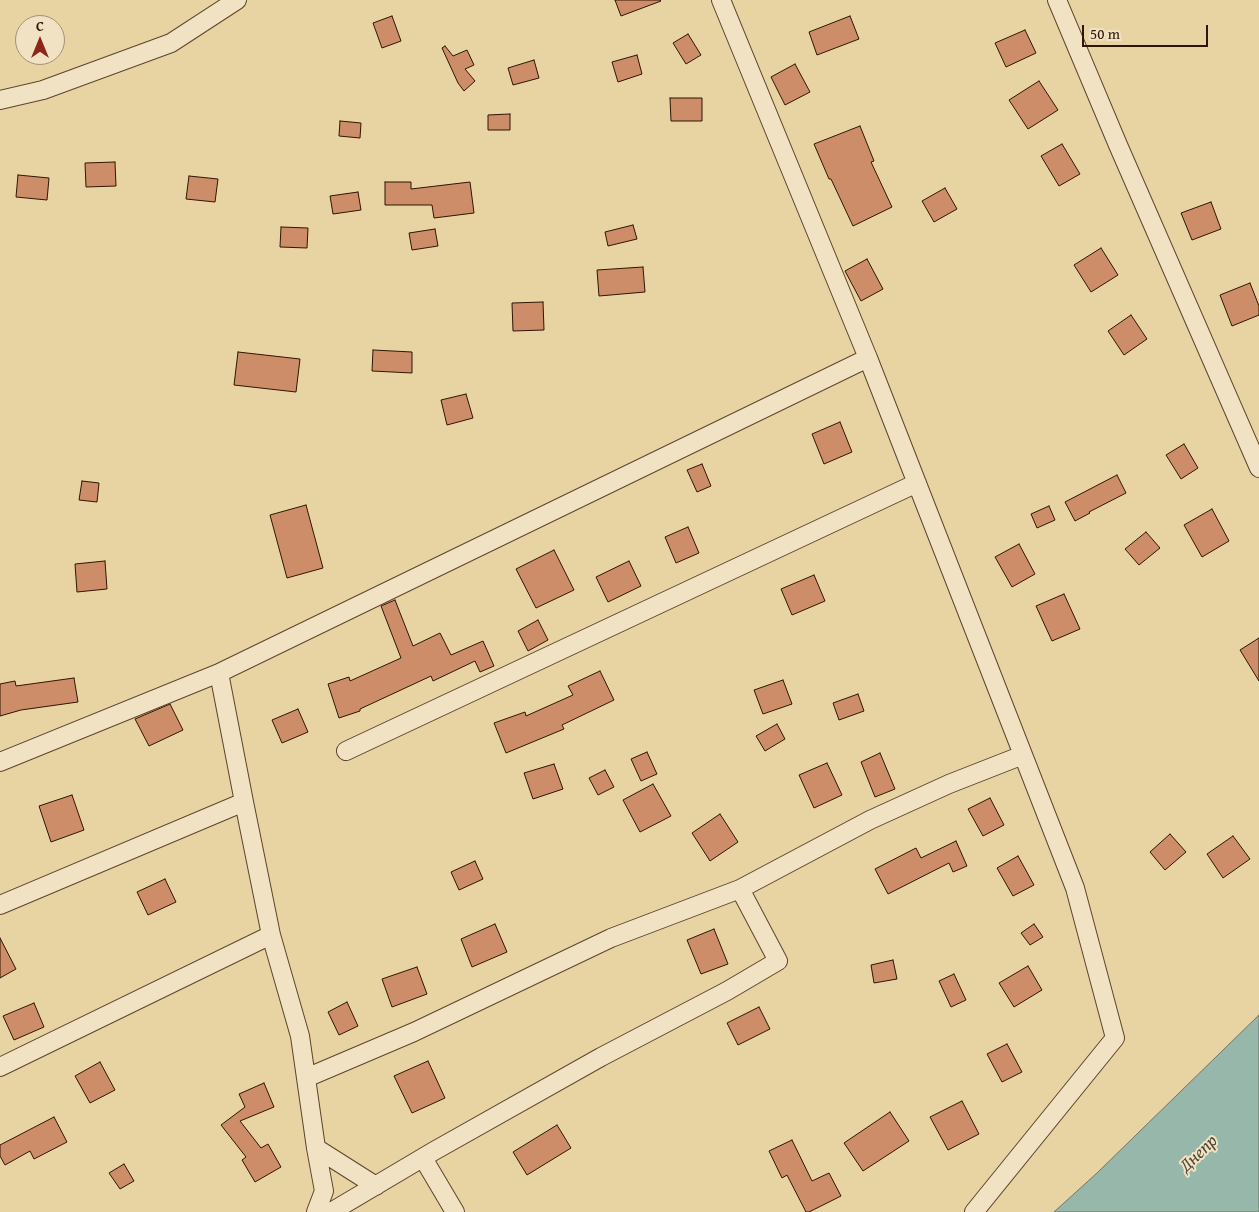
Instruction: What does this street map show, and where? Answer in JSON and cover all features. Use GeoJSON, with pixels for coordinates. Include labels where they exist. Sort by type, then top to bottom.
{"type":"FeatureCollection","features":[{"type":"Feature","properties":{"kind":"street"},"geometry":{"type":"LineString","coordinates":[[0,100],[43,90],[171,43],[238,0]]}},
{"type":"Feature","properties":{"kind":"street"},"geometry":{"type":"LineString","coordinates":[[721,0],[868,358],[1075,888],[1115,1038],[974,1212]]}},
{"type":"Feature","properties":{"kind":"street"},"geometry":{"type":"LineString","coordinates":[[1057,0],[1259,468]]}},
{"type":"Feature","properties":{"kind":"street"},"geometry":{"type":"LineString","coordinates":[[0,762],[219,673],[868,358]]}},
{"type":"Feature","properties":{"kind":"street"},"geometry":{"type":"LineString","coordinates":[[346,751],[917,483]]}},
{"type":"Feature","properties":{"kind":"street"},"geometry":{"type":"LineString","coordinates":[[219,673],[271,935],[300,1036],[324,1191],[316,1212]]}},
{"type":"Feature","properties":{"kind":"street"},"geometry":{"type":"LineString","coordinates":[[306,1078],[414,1032],[611,938],[740,889],[870,820],[949,784],[1023,755]]}},
{"type":"Feature","properties":{"kind":"street"},"geometry":{"type":"LineString","coordinates":[[0,905],[244,802]]}},
{"type":"Feature","properties":{"kind":"street"},"geometry":{"type":"LineString","coordinates":[[331,1212],[602,1057],[727,991],[778,961],[740,889]]}},
{"type":"Feature","properties":{"kind":"street"},"geometry":{"type":"LineString","coordinates":[[0,1067],[271,935]]}},
{"type":"Feature","properties":{"kind":"street"},"geometry":{"type":"LineString","coordinates":[[316,1148],[376,1186]]}},
{"type":"Feature","properties":{"kind":"street"},"geometry":{"type":"LineString","coordinates":[[423,1158],[455,1212]]}},
{"type":"Feature","properties":{"kind":"water","name":"Днепр"},"geometry":{"type":"Polygon","coordinates":[[[1259,1015],[1259,1212],[1054,1212],[1097,1173],[1259,1015]]]}},
{"type":"Feature","properties":{"kind":"building"},"geometry":{"type":"Polygon","coordinates":[[[615,0],[660,0],[661,1],[621,16],[615,0]]]}},
{"type":"Feature","properties":{"kind":"building"},"geometry":{"type":"Polygon","coordinates":[[[392,16],[401,41],[382,48],[373,23],[392,16]]]}},
{"type":"Feature","properties":{"kind":"building"},"geometry":{"type":"Polygon","coordinates":[[[850,16],[859,39],[817,55],[809,32],[850,16]]]}},
{"type":"Feature","properties":{"kind":"building"},"geometry":{"type":"Polygon","coordinates":[[[1025,30],[1036,53],[1006,67],[995,43],[1025,30]]]}},
{"type":"Feature","properties":{"kind":"building"},"geometry":{"type":"Polygon","coordinates":[[[688,34],[701,55],[686,64],[673,43],[688,34]]]}},
{"type":"Feature","properties":{"kind":"building"},"geometry":{"type":"Polygon","coordinates":[[[445,46],[453,56],[467,50],[474,65],[465,69],[475,81],[464,91],[458,83],[442,48],[445,46]]]}},
{"type":"Feature","properties":{"kind":"building"},"geometry":{"type":"Polygon","coordinates":[[[637,55],[642,74],[618,82],[612,62],[637,55]]]}},
{"type":"Feature","properties":{"kind":"building"},"geometry":{"type":"Polygon","coordinates":[[[534,60],[539,78],[513,85],[508,68],[534,60]]]}},
{"type":"Feature","properties":{"kind":"building"},"geometry":{"type":"Polygon","coordinates":[[[795,64],[810,92],[785,105],[771,77],[795,64]]]}},
{"type":"Feature","properties":{"kind":"building"},"geometry":{"type":"Polygon","coordinates":[[[1039,81],[1058,110],[1028,129],[1009,100],[1039,81]]]}},
{"type":"Feature","properties":{"kind":"building"},"geometry":{"type":"Polygon","coordinates":[[[670,98],[702,98],[702,121],[671,121],[670,98]]]}},
{"type":"Feature","properties":{"kind":"building"},"geometry":{"type":"Polygon","coordinates":[[[510,114],[510,130],[488,130],[488,115],[510,114]]]}},
{"type":"Feature","properties":{"kind":"building"},"geometry":{"type":"Polygon","coordinates":[[[340,121],[361,123],[360,138],[339,136],[340,121]]]}},
{"type":"Feature","properties":{"kind":"building"},"geometry":{"type":"Polygon","coordinates":[[[860,126],[874,161],[871,162],[892,207],[853,226],[814,144],[860,126]]]}},
{"type":"Feature","properties":{"kind":"building"},"geometry":{"type":"Polygon","coordinates":[[[1062,144],[1080,174],[1059,186],[1041,156],[1062,144]]]}},
{"type":"Feature","properties":{"kind":"building"},"geometry":{"type":"Polygon","coordinates":[[[115,162],[116,186],[86,187],[85,163],[115,162]]]}},
{"type":"Feature","properties":{"kind":"building"},"geometry":{"type":"Polygon","coordinates":[[[18,175],[49,178],[47,200],[16,197],[18,175]]]}},
{"type":"Feature","properties":{"kind":"building"},"geometry":{"type":"Polygon","coordinates":[[[189,176],[218,179],[215,202],[186,199],[189,176]]]}},
{"type":"Feature","properties":{"kind":"building"},"geometry":{"type":"Polygon","coordinates":[[[385,182],[411,182],[411,189],[470,182],[474,213],[434,218],[432,205],[385,205],[385,182]]]}},
{"type":"Feature","properties":{"kind":"building"},"geometry":{"type":"Polygon","coordinates":[[[945,188],[957,209],[934,222],[922,201],[945,188]]]}},
{"type":"Feature","properties":{"kind":"building"},"geometry":{"type":"Polygon","coordinates":[[[358,192],[361,210],[333,214],[330,196],[358,192]]]}},
{"type":"Feature","properties":{"kind":"building"},"geometry":{"type":"Polygon","coordinates":[[[1211,202],[1221,229],[1192,240],[1181,213],[1211,202]]]}},
{"type":"Feature","properties":{"kind":"building"},"geometry":{"type":"Polygon","coordinates":[[[633,225],[637,239],[608,246],[605,232],[633,225]]]}},
{"type":"Feature","properties":{"kind":"building"},"geometry":{"type":"Polygon","coordinates":[[[281,227],[308,228],[307,248],[280,247],[281,227]]]}},
{"type":"Feature","properties":{"kind":"building"},"geometry":{"type":"Polygon","coordinates":[[[435,229],[438,246],[412,250],[409,233],[435,229]]]}},
{"type":"Feature","properties":{"kind":"building"},"geometry":{"type":"Polygon","coordinates":[[[1101,248],[1118,275],[1091,292],[1074,265],[1101,248]]]}},
{"type":"Feature","properties":{"kind":"building"},"geometry":{"type":"Polygon","coordinates":[[[867,259],[883,289],[861,301],[845,271],[867,259]]]}},
{"type":"Feature","properties":{"kind":"building"},"geometry":{"type":"Polygon","coordinates":[[[643,267],[645,292],[599,296],[597,270],[643,267]]]}},
{"type":"Feature","properties":{"kind":"building"},"geometry":{"type":"Polygon","coordinates":[[[1250,283],[1259,306],[1259,315],[1232,326],[1220,295],[1250,283]]]}},
{"type":"Feature","properties":{"kind":"building"},"geometry":{"type":"Polygon","coordinates":[[[543,302],[544,330],[513,331],[512,303],[543,302]]]}},
{"type":"Feature","properties":{"kind":"building"},"geometry":{"type":"Polygon","coordinates":[[[1131,315],[1147,339],[1124,355],[1108,331],[1131,315]]]}},
{"type":"Feature","properties":{"kind":"building"},"geometry":{"type":"Polygon","coordinates":[[[373,350],[412,352],[412,373],[372,371],[373,350]]]}},
{"type":"Feature","properties":{"kind":"building"},"geometry":{"type":"Polygon","coordinates":[[[238,352],[300,359],[296,392],[234,385],[238,352]]]}},
{"type":"Feature","properties":{"kind":"building"},"geometry":{"type":"Polygon","coordinates":[[[466,394],[473,418],[447,425],[441,400],[466,394]]]}},
{"type":"Feature","properties":{"kind":"building"},"geometry":{"type":"Polygon","coordinates":[[[840,422],[852,452],[824,464],[812,434],[840,422]]]}},
{"type":"Feature","properties":{"kind":"building"},"geometry":{"type":"Polygon","coordinates":[[[1184,444],[1198,468],[1181,479],[1166,455],[1184,444]]]}},
{"type":"Feature","properties":{"kind":"building"},"geometry":{"type":"Polygon","coordinates":[[[702,464],[711,486],[697,492],[687,470],[702,464]]]}},
{"type":"Feature","properties":{"kind":"building"},"geometry":{"type":"Polygon","coordinates":[[[1117,475],[1126,493],[1075,521],[1065,502],[1117,475]]]}},
{"type":"Feature","properties":{"kind":"building"},"geometry":{"type":"Polygon","coordinates":[[[82,481],[99,483],[97,502],[79,500],[82,481]]]}},
{"type":"Feature","properties":{"kind":"building"},"geometry":{"type":"Polygon","coordinates":[[[306,505],[323,568],[287,578],[270,515],[306,505]]]}},
{"type":"Feature","properties":{"kind":"building"},"geometry":{"type":"Polygon","coordinates":[[[1049,506],[1055,520],[1037,528],[1031,514],[1049,506]]]}},
{"type":"Feature","properties":{"kind":"building"},"geometry":{"type":"Polygon","coordinates":[[[1212,509],[1229,541],[1202,557],[1184,525],[1212,509]]]}},
{"type":"Feature","properties":{"kind":"building"},"geometry":{"type":"Polygon","coordinates":[[[688,527],[699,553],[676,563],[665,537],[688,527]]]}},
{"type":"Feature","properties":{"kind":"building"},"geometry":{"type":"Polygon","coordinates":[[[1146,532],[1160,548],[1139,565],[1125,549],[1146,532]]]}},
{"type":"Feature","properties":{"kind":"building"},"geometry":{"type":"Polygon","coordinates":[[[1019,544],[1035,574],[1012,587],[995,557],[1019,544]]]}},
{"type":"Feature","properties":{"kind":"building"},"geometry":{"type":"Polygon","coordinates":[[[554,550],[574,590],[536,608],[516,569],[554,550]]]}},
{"type":"Feature","properties":{"kind":"building"},"geometry":{"type":"Polygon","coordinates":[[[105,561],[107,589],[77,592],[75,564],[105,561]]]}},
{"type":"Feature","properties":{"kind":"building"},"geometry":{"type":"Polygon","coordinates":[[[629,561],[641,586],[608,602],[596,577],[629,561]]]}},
{"type":"Feature","properties":{"kind":"building"},"geometry":{"type":"Polygon","coordinates":[[[814,575],[825,601],[792,615],[781,589],[814,575]]]}},
{"type":"Feature","properties":{"kind":"building"},"geometry":{"type":"Polygon","coordinates":[[[1064,594],[1080,629],[1052,641],[1036,606],[1064,594]]]}},
{"type":"Feature","properties":{"kind":"building"},"geometry":{"type":"Polygon","coordinates":[[[395,600],[413,646],[440,633],[451,655],[483,641],[494,666],[480,672],[475,661],[433,681],[431,676],[360,709],[360,711],[339,718],[328,684],[349,677],[350,681],[401,658],[381,606],[395,600]]]}},
{"type":"Feature","properties":{"kind":"building"},"geometry":{"type":"Polygon","coordinates":[[[538,620],[548,640],[528,651],[518,631],[538,620]]]}},
{"type":"Feature","properties":{"kind":"building"},"geometry":{"type":"Polygon","coordinates":[[[1259,638],[1259,681],[1240,650],[1259,638]]]}},
{"type":"Feature","properties":{"kind":"building"},"geometry":{"type":"Polygon","coordinates":[[[600,671],[614,700],[562,725],[564,729],[506,753],[494,723],[525,712],[526,716],[573,695],[568,686],[600,671]]]}},
{"type":"Feature","properties":{"kind":"building"},"geometry":{"type":"Polygon","coordinates":[[[74,678],[78,702],[21,710],[0,716],[0,684],[15,681],[16,686],[74,678]]]}},
{"type":"Feature","properties":{"kind":"building"},"geometry":{"type":"Polygon","coordinates":[[[783,680],[792,704],[763,714],[754,690],[783,680]]]}},
{"type":"Feature","properties":{"kind":"building"},"geometry":{"type":"Polygon","coordinates":[[[858,694],[864,711],[839,720],[833,703],[858,694]]]}},
{"type":"Feature","properties":{"kind":"building"},"geometry":{"type":"Polygon","coordinates":[[[170,704],[183,730],[149,746],[135,719],[170,704]]]}},
{"type":"Feature","properties":{"kind":"building"},"geometry":{"type":"Polygon","coordinates":[[[298,709],[308,732],[282,743],[272,720],[298,709]]]}},
{"type":"Feature","properties":{"kind":"building"},"geometry":{"type":"Polygon","coordinates":[[[777,724],[785,739],[765,751],[756,736],[777,724]]]}},
{"type":"Feature","properties":{"kind":"building"},"geometry":{"type":"Polygon","coordinates":[[[647,752],[657,774],[641,781],[631,759],[647,752]]]}},
{"type":"Feature","properties":{"kind":"building"},"geometry":{"type":"Polygon","coordinates":[[[880,753],[895,789],[875,797],[861,762],[880,753]]]}},
{"type":"Feature","properties":{"kind":"building"},"geometry":{"type":"Polygon","coordinates":[[[827,763],[842,795],[814,808],[799,775],[827,763]]]}},
{"type":"Feature","properties":{"kind":"building"},"geometry":{"type":"Polygon","coordinates":[[[554,764],[563,789],[533,799],[524,773],[554,764]]]}},
{"type":"Feature","properties":{"kind":"building"},"geometry":{"type":"Polygon","coordinates":[[[605,770],[614,787],[598,795],[589,778],[605,770]]]}},
{"type":"Feature","properties":{"kind":"building"},"geometry":{"type":"Polygon","coordinates":[[[653,784],[671,816],[640,832],[623,800],[653,784]]]}},
{"type":"Feature","properties":{"kind":"building"},"geometry":{"type":"Polygon","coordinates":[[[72,795],[84,830],[51,842],[39,806],[72,795]]]}},
{"type":"Feature","properties":{"kind":"building"},"geometry":{"type":"Polygon","coordinates":[[[990,798],[1004,825],[983,836],[968,809],[990,798]]]}},
{"type":"Feature","properties":{"kind":"building"},"geometry":{"type":"Polygon","coordinates":[[[720,814],[738,842],[710,861],[692,833],[720,814]]]}},
{"type":"Feature","properties":{"kind":"building"},"geometry":{"type":"Polygon","coordinates":[[[1170,834],[1186,852],[1165,870],[1150,852],[1170,834]]]}},
{"type":"Feature","properties":{"kind":"building"},"geometry":{"type":"Polygon","coordinates":[[[1233,836],[1250,859],[1223,878],[1207,854],[1233,836]]]}},
{"type":"Feature","properties":{"kind":"building"},"geometry":{"type":"Polygon","coordinates":[[[956,841],[967,866],[953,872],[949,863],[888,894],[875,869],[916,848],[921,858],[956,841]]]}},
{"type":"Feature","properties":{"kind":"building"},"geometry":{"type":"Polygon","coordinates":[[[1018,856],[1034,885],[1013,896],[997,868],[1018,856]]]}},
{"type":"Feature","properties":{"kind":"building"},"geometry":{"type":"Polygon","coordinates":[[[475,861],[483,879],[459,890],[451,872],[475,861]]]}},
{"type":"Feature","properties":{"kind":"building"},"geometry":{"type":"Polygon","coordinates":[[[165,879],[176,902],[148,915],[137,892],[165,879]]]}},
{"type":"Feature","properties":{"kind":"building"},"geometry":{"type":"Polygon","coordinates":[[[495,924],[507,952],[472,967],[461,939],[495,924]]]}},
{"type":"Feature","properties":{"kind":"building"},"geometry":{"type":"Polygon","coordinates":[[[1034,924],[1043,937],[1030,945],[1021,933],[1034,924]]]}},
{"type":"Feature","properties":{"kind":"building"},"geometry":{"type":"Polygon","coordinates":[[[714,929],[728,964],[701,974],[687,940],[714,929]]]}},
{"type":"Feature","properties":{"kind":"building"},"geometry":{"type":"Polygon","coordinates":[[[0,938],[16,969],[0,978],[0,938]]]}},
{"type":"Feature","properties":{"kind":"building"},"geometry":{"type":"Polygon","coordinates":[[[893,960],[897,979],[874,983],[871,965],[893,960]]]}},
{"type":"Feature","properties":{"kind":"building"},"geometry":{"type":"Polygon","coordinates":[[[1028,966],[1042,990],[1014,1007],[999,983],[1028,966]]]}},
{"type":"Feature","properties":{"kind":"building"},"geometry":{"type":"Polygon","coordinates":[[[417,967],[427,994],[392,1007],[382,979],[417,967]]]}},
{"type":"Feature","properties":{"kind":"building"},"geometry":{"type":"Polygon","coordinates":[[[954,974],[966,1000],[951,1007],[939,981],[954,974]]]}},
{"type":"Feature","properties":{"kind":"building"},"geometry":{"type":"Polygon","coordinates":[[[347,1002],[358,1026],[339,1035],[328,1012],[347,1002]]]}},
{"type":"Feature","properties":{"kind":"building"},"geometry":{"type":"Polygon","coordinates":[[[34,1003],[44,1027],[14,1040],[3,1016],[34,1003]]]}},
{"type":"Feature","properties":{"kind":"building"},"geometry":{"type":"Polygon","coordinates":[[[759,1007],[770,1029],[738,1045],[727,1023],[759,1007]]]}},
{"type":"Feature","properties":{"kind":"building"},"geometry":{"type":"Polygon","coordinates":[[[1007,1044],[1022,1072],[1002,1082],[987,1054],[1007,1044]]]}},
{"type":"Feature","properties":{"kind":"building"},"geometry":{"type":"Polygon","coordinates":[[[428,1061],[445,1098],[412,1113],[394,1076],[428,1061]]]}},
{"type":"Feature","properties":{"kind":"building"},"geometry":{"type":"Polygon","coordinates":[[[100,1062],[115,1090],[90,1103],[75,1076],[100,1062]]]}},
{"type":"Feature","properties":{"kind":"building"},"geometry":{"type":"Polygon","coordinates":[[[264,1083],[274,1107],[240,1121],[261,1148],[268,1144],[281,1167],[255,1182],[242,1160],[246,1157],[221,1125],[245,1107],[239,1094],[264,1083]]]}},
{"type":"Feature","properties":{"kind":"building"},"geometry":{"type":"Polygon","coordinates":[[[962,1101],[979,1134],[948,1150],[930,1117],[962,1101]]]}},
{"type":"Feature","properties":{"kind":"building"},"geometry":{"type":"Polygon","coordinates":[[[890,1112],[909,1141],[863,1171],[844,1143],[890,1112]]]}},
{"type":"Feature","properties":{"kind":"building"},"geometry":{"type":"Polygon","coordinates":[[[54,1117],[67,1142],[34,1159],[30,1151],[5,1165],[0,1156],[0,1145],[54,1117]]]}},
{"type":"Feature","properties":{"kind":"building"},"geometry":{"type":"Polygon","coordinates":[[[557,1125],[571,1148],[527,1175],[513,1152],[557,1125]]]}},
{"type":"Feature","properties":{"kind":"building"},"geometry":{"type":"Polygon","coordinates":[[[792,1140],[812,1181],[829,1173],[841,1196],[806,1212],[787,1175],[782,1178],[769,1151],[792,1140]]]}},
{"type":"Feature","properties":{"kind":"building"},"geometry":{"type":"Polygon","coordinates":[[[124,1164],[134,1181],[120,1189],[109,1173],[124,1164]]]}}]}
